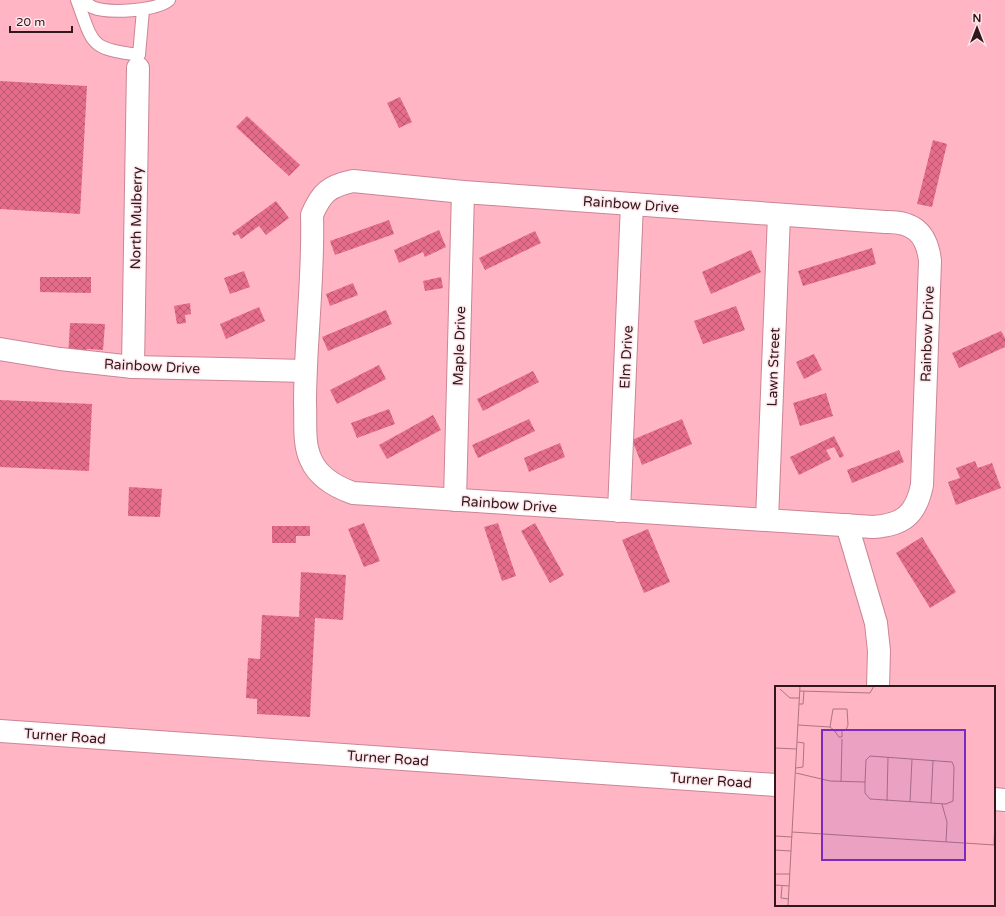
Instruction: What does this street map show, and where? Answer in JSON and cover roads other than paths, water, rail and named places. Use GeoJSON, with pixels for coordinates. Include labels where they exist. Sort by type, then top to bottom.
{"type":"FeatureCollection","features":[{"type":"Feature","properties":{"kind":"street","name":"North Mulberry"},"geometry":{"type":"LineString","coordinates":[[133,367],[138,68]]}},
{"type":"Feature","properties":{"kind":"street","name":"Rainbow Drive"},"geometry":{"type":"LineString","coordinates":[[353,181],[367,184],[463,192],[632,204],[898,222],[912,226],[922,234],[928,248],[930,261],[922,485],[919,500],[912,512],[902,521],[889,526],[847,525],[353,493],[336,487],[322,476],[312,461],[306,445],[305,372],[312,215],[318,200],[327,191],[338,184],[353,181]]}},
{"type":"Feature","properties":{"kind":"street","name":"Maple Drive"},"geometry":{"type":"LineString","coordinates":[[455,500],[463,192]]}},
{"type":"Feature","properties":{"kind":"street","name":"Elm Drive"},"geometry":{"type":"LineString","coordinates":[[619,510],[632,204]]}},
{"type":"Feature","properties":{"kind":"street","name":"Lawn Street"},"geometry":{"type":"LineString","coordinates":[[767,520],[779,215]]}},
{"type":"Feature","properties":{"kind":"street","name":"Rainbow Drive"},"geometry":{"type":"LineString","coordinates":[[0,349],[60,360],[133,367],[305,372]]}},
{"type":"Feature","properties":{"kind":"street"},"geometry":{"type":"LineString","coordinates":[[847,525],[876,623],[879,651],[878,686]]}},
{"type":"Feature","properties":{"kind":"street","name":"Turner Road"},"geometry":{"type":"LineString","coordinates":[[0,731],[775,785]]}},
{"type":"Feature","properties":{"kind":"street"},"geometry":{"type":"LineString","coordinates":[[995,799],[1005,800]]}},
{"type":"Feature","properties":{"kind":"lane"},"geometry":{"type":"LineString","coordinates":[[77,0],[90,35],[96,43],[104,49],[139,55],[143,10]]}},
{"type":"Feature","properties":{"kind":"lane"},"geometry":{"type":"LineString","coordinates":[[82,0],[93,7],[118,10],[143,10],[169,0]]}}]}
